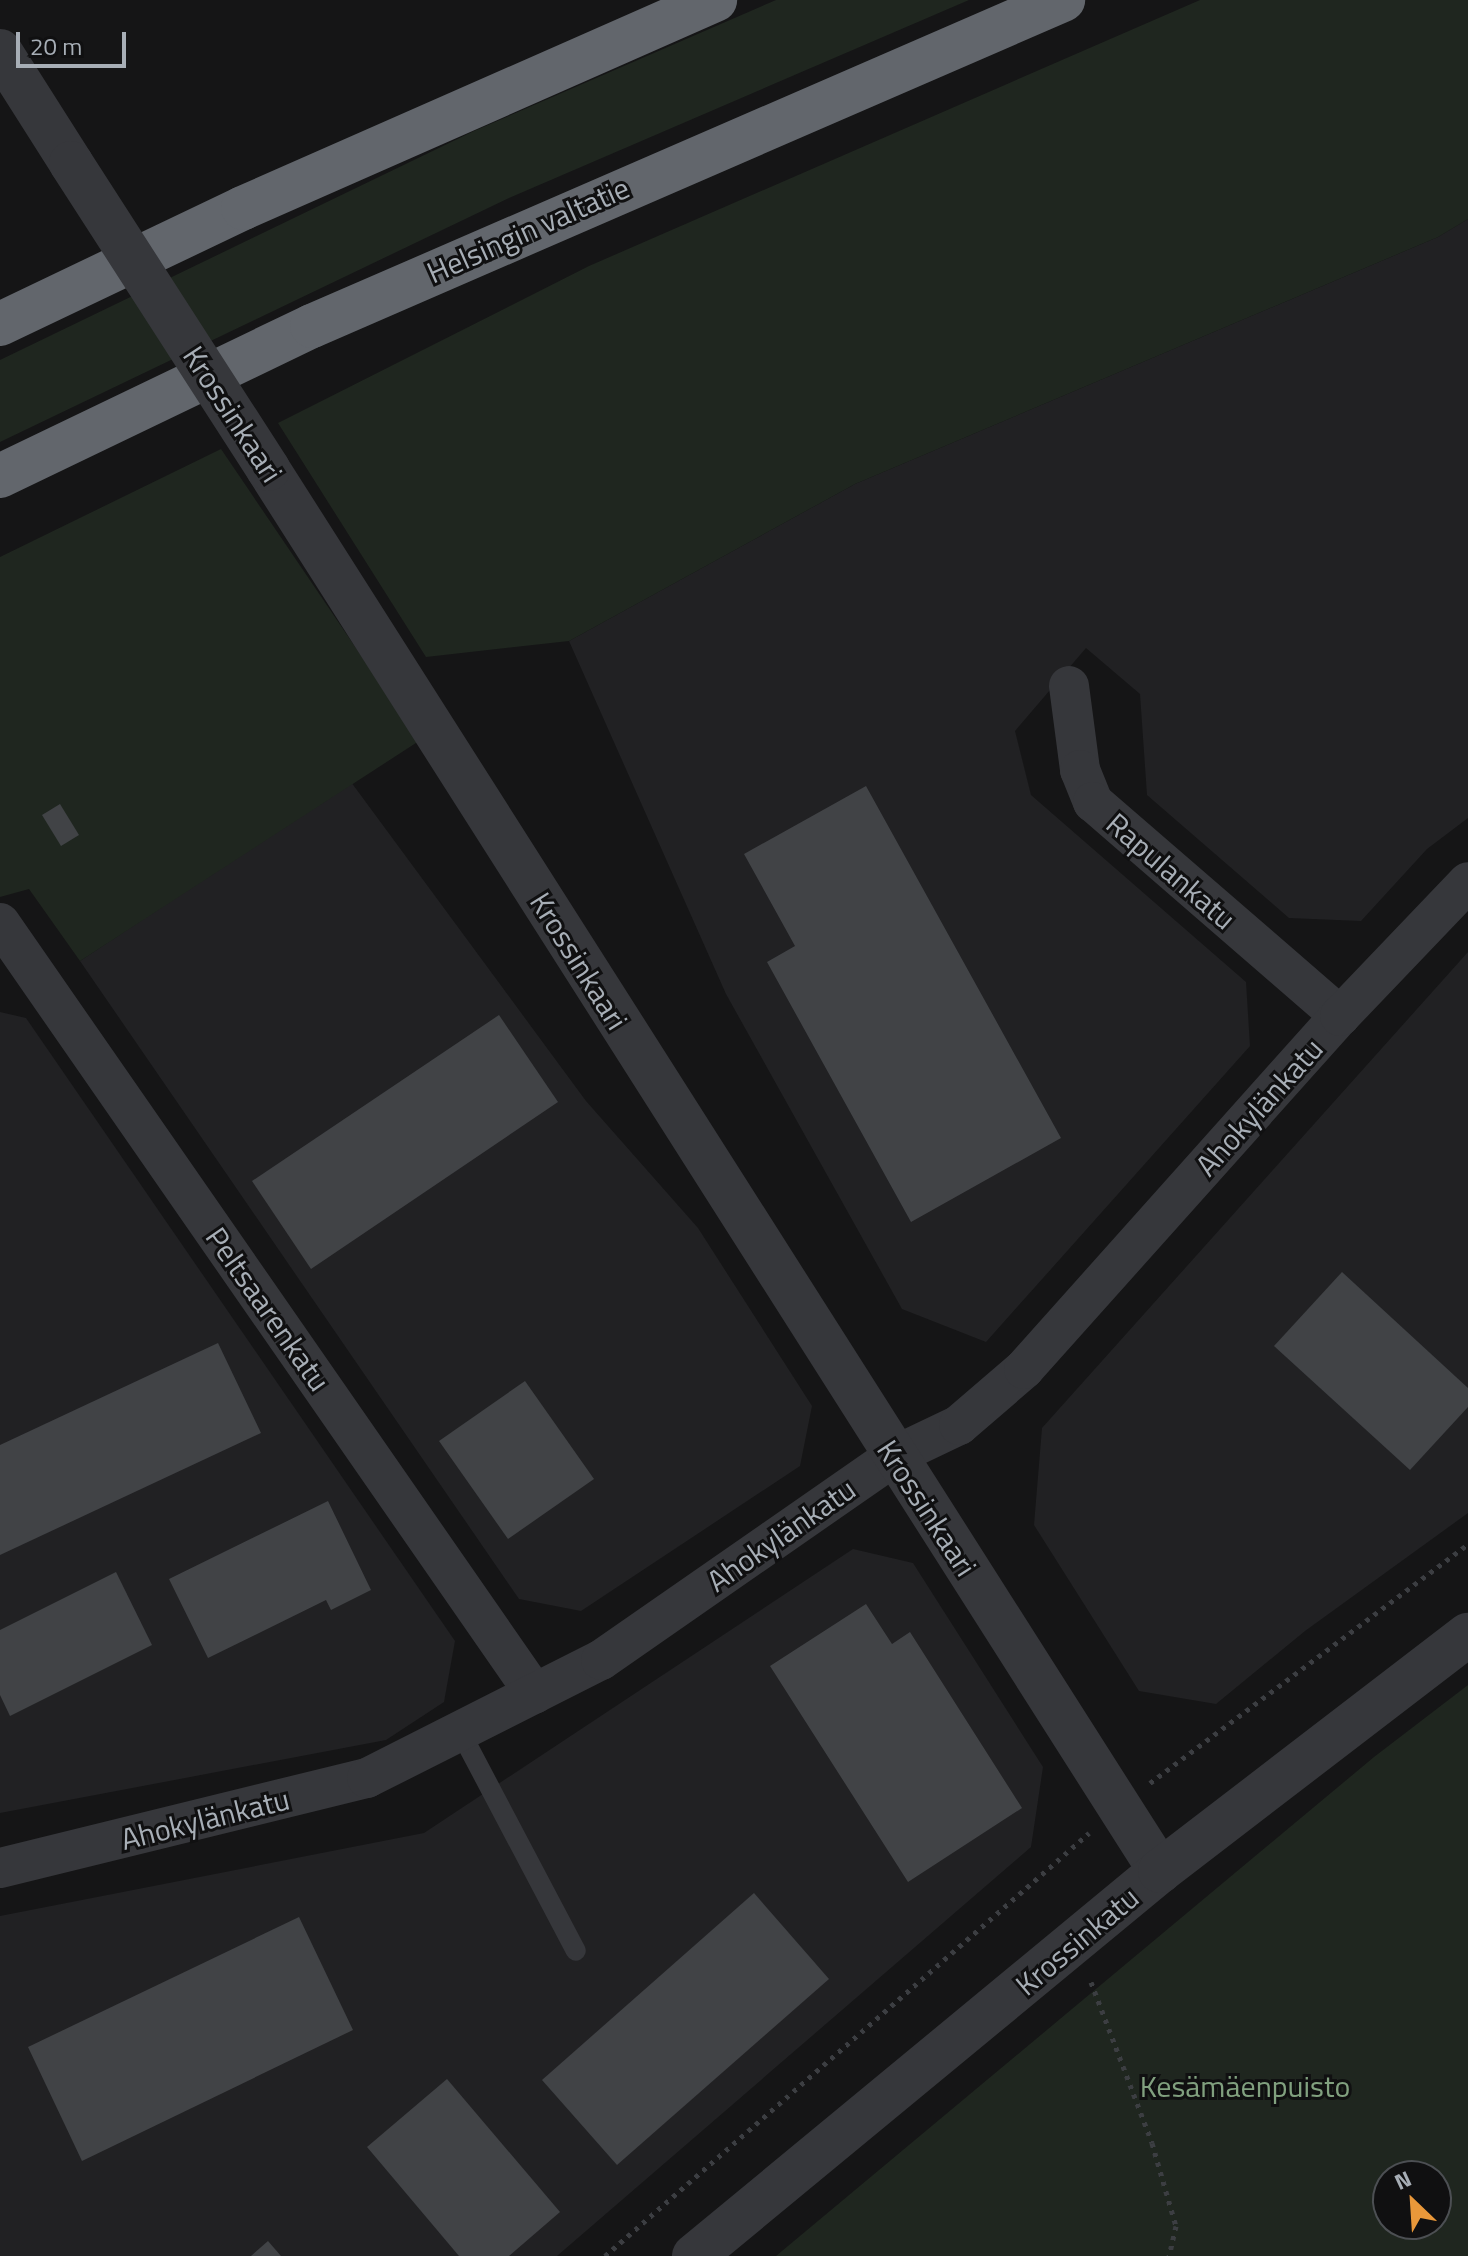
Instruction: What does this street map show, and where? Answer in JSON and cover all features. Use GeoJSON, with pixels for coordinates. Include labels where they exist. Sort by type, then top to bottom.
{"type":"FeatureCollection","features":[{"type":"Feature","properties":{"kind":"highway"},"geometry":{"type":"LineString","coordinates":[[0,324],[243,208],[715,0]]}},
{"type":"Feature","properties":{"kind":"highway","name":"Helsingin valtatie"},"geometry":{"type":"LineString","coordinates":[[0,476],[312,326],[1063,0]]}},
{"type":"Feature","properties":{"kind":"street","name":"Krossinkaari"},"geometry":{"type":"LineString","coordinates":[[0,51],[1160,1871]]}},
{"type":"Feature","properties":{"kind":"street","name":"Rapulankatu"},"geometry":{"type":"LineString","coordinates":[[1069,686],[1080,770],[1093,802],[1340,1016]]}},
{"type":"Feature","properties":{"kind":"street","name":"Ahokylänkatu"},"geometry":{"type":"LineString","coordinates":[[0,1868],[367,1778],[601,1660],[894,1456],[959,1425],[1024,1369],[1340,1016],[1468,882]]}},
{"type":"Feature","properties":{"kind":"street","name":"Peltsaarenkatu"},"geometry":{"type":"LineString","coordinates":[[0,923],[535,1694]]}},
{"type":"Feature","properties":{"kind":"street","name":"Krossinkatu"},"geometry":{"type":"LineString","coordinates":[[694,2256],[1160,1871],[1468,1635]]}},
{"type":"Feature","properties":{"kind":"lane"},"geometry":{"type":"LineString","coordinates":[[461,1733],[576,1951]]}},
{"type":"Feature","properties":{"kind":"path"},"geometry":{"type":"LineString","coordinates":[[605,2256],[1120,1806],[1468,1544]]}},
{"type":"Feature","properties":{"kind":"path"},"geometry":{"type":"LineString","coordinates":[[1075,1944],[1152,2143],[1176,2226],[1169,2256]]}},
{"type":"Feature","properties":{"kind":"shaded area"},"geometry":{"type":"Polygon","coordinates":[[[1468,219],[1468,818],[1427,849],[1361,921],[1289,918],[1147,795],[1140,694],[1086,648],[1015,731],[1031,795],[1246,982],[1250,1046],[986,1342],[902,1309],[726,994],[569,641],[855,484],[1438,237],[1468,219]]]}},
{"type":"Feature","properties":{"kind":"shaded area"},"geometry":{"type":"Polygon","coordinates":[[[351,782],[586,1101],[698,1228],[812,1406],[800,1466],[581,1611],[519,1599],[80,961],[351,782]]]}},
{"type":"Feature","properties":{"kind":"shaded area"},"geometry":{"type":"Polygon","coordinates":[[[1468,952],[1468,1513],[1305,1631],[1216,1704],[1139,1691],[1034,1525],[1042,1428],[1468,952]]]}},
{"type":"Feature","properties":{"kind":"shaded area"},"geometry":{"type":"Polygon","coordinates":[[[0,1012],[26,1018],[455,1641],[444,1702],[386,1740],[0,1813],[0,1012]]]}},
{"type":"Feature","properties":{"kind":"shaded area"},"geometry":{"type":"Polygon","coordinates":[[[853,1549],[913,1563],[1043,1767],[1031,1847],[557,2256],[0,2256],[0,1916],[424,1833],[853,1549]]]}},
{"type":"Feature","properties":{"kind":"green space"},"geometry":{"type":"Polygon","coordinates":[[[776,0],[969,0],[509,198],[0,442],[0,360],[474,131],[776,0]]]}},
{"type":"Feature","properties":{"kind":"green space"},"geometry":{"type":"Polygon","coordinates":[[[1200,0],[1468,0],[1468,219],[1438,237],[855,484],[569,641],[426,657],[278,423],[589,266],[1200,0]]]}},
{"type":"Feature","properties":{"kind":"green space"},"geometry":{"type":"Polygon","coordinates":[[[221,449],[419,741],[80,961],[29,889],[0,897],[0,557],[221,449]]]}},
{"type":"Feature","properties":{"kind":"green space","name":"Kesämäenpuisto"},"geometry":{"type":"Polygon","coordinates":[[[1468,1685],[1468,2256],[776,2256],[1374,1757],[1468,1685]]]}},
{"type":"Feature","properties":{"kind":"building"},"geometry":{"type":"Polygon","coordinates":[[[866,786],[1061,1138],[911,1222],[767,962],[795,946],[744,854],[866,786]]]}},
{"type":"Feature","properties":{"kind":"building"},"geometry":{"type":"Polygon","coordinates":[[[60,804],[79,835],[61,846],[42,815],[60,804]]]}},
{"type":"Feature","properties":{"kind":"building"},"geometry":{"type":"Polygon","coordinates":[[[499,1015],[558,1102],[311,1269],[252,1181],[499,1015]]]}},
{"type":"Feature","properties":{"kind":"building"},"geometry":{"type":"Polygon","coordinates":[[[1342,1272],[1468,1388],[1468,1407],[1410,1470],[1274,1346],[1342,1272]]]}},
{"type":"Feature","properties":{"kind":"building"},"geometry":{"type":"Polygon","coordinates":[[[218,1343],[261,1433],[0,1555],[0,1445],[218,1343]]]}},
{"type":"Feature","properties":{"kind":"building"},"geometry":{"type":"Polygon","coordinates":[[[525,1381],[594,1479],[508,1539],[439,1441],[525,1381]]]}},
{"type":"Feature","properties":{"kind":"building"},"geometry":{"type":"Polygon","coordinates":[[[328,1501],[371,1590],[331,1610],[326,1600],[208,1658],[169,1579],[328,1501]]]}},
{"type":"Feature","properties":{"kind":"building"},"geometry":{"type":"Polygon","coordinates":[[[116,1572],[152,1645],[10,1716],[0,1695],[0,1630],[116,1572]]]}},
{"type":"Feature","properties":{"kind":"building"},"geometry":{"type":"Polygon","coordinates":[[[866,1604],[892,1644],[910,1632],[1022,1808],[908,1882],[770,1666],[866,1604]]]}},
{"type":"Feature","properties":{"kind":"building"},"geometry":{"type":"Polygon","coordinates":[[[754,1893],[829,1979],[617,2165],[542,2080],[754,1893]]]}},
{"type":"Feature","properties":{"kind":"building"},"geometry":{"type":"Polygon","coordinates":[[[299,1917],[353,2030],[82,2161],[28,2047],[299,1917]]]}},
{"type":"Feature","properties":{"kind":"building"},"geometry":{"type":"Polygon","coordinates":[[[447,2079],[560,2212],[509,2256],[459,2256],[367,2147],[447,2079]]]}},
{"type":"Feature","properties":{"kind":"building"},"geometry":{"type":"Polygon","coordinates":[[[268,2241],[281,2256],[251,2256],[268,2241]]]}}]}
